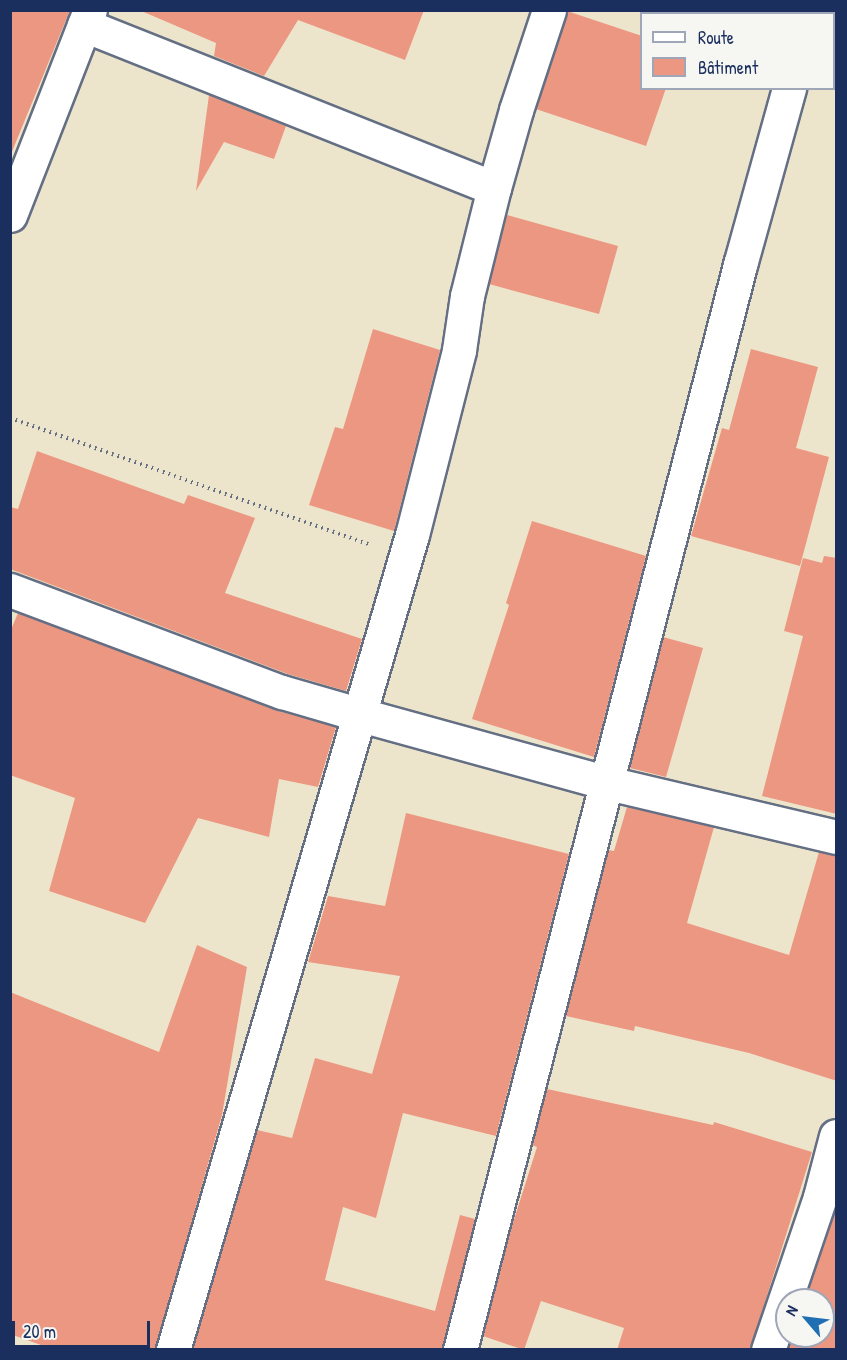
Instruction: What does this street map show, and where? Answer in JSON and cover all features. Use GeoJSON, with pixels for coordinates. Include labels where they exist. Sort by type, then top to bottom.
{"type":"FeatureCollection","features":[{"type":"Feature","properties":{"kind":"street"},"geometry":{"type":"LineString","coordinates":[[173,1350],[361,715],[459,350],[467,296],[494,188],[549,10]]}},
{"type":"Feature","properties":{"kind":"street"},"geometry":{"type":"LineString","coordinates":[[10,215],[23,145],[87,18],[494,188]]}},
{"type":"Feature","properties":{"kind":"street"},"geometry":{"type":"LineString","coordinates":[[460,1350],[740,265],[788,90]]}},
{"type":"Feature","properties":{"kind":"street"},"geometry":{"type":"LineString","coordinates":[[10,590],[282,692],[608,783],[837,837]]}},
{"type":"Feature","properties":{"kind":"street"},"geometry":{"type":"LineString","coordinates":[[768,1350],[820,1197],[837,1136]]}},
{"type":"Feature","properties":{"kind":"path"},"geometry":{"type":"LineString","coordinates":[[10,418],[405,558]]}},
{"type":"Feature","properties":{"kind":"building"},"geometry":{"type":"Polygon","coordinates":[[[10,10],[70,10],[11,154],[10,153],[10,10]]]}},
{"type":"Feature","properties":{"kind":"building"},"geometry":{"type":"Polygon","coordinates":[[[139,10],[424,10],[405,60],[298,20],[264,76],[214,56],[216,43],[139,10]]]}},
{"type":"Feature","properties":{"kind":"building"},"geometry":{"type":"Polygon","coordinates":[[[567,11],[640,35],[640,90],[665,90],[646,146],[536,109],[567,11]]]}},
{"type":"Feature","properties":{"kind":"building"},"geometry":{"type":"Polygon","coordinates":[[[209,95],[286,126],[274,159],[224,142],[196,191],[209,95]]]}},
{"type":"Feature","properties":{"kind":"building"},"geometry":{"type":"Polygon","coordinates":[[[507,215],[618,246],[599,314],[489,284],[507,215]]]}},
{"type":"Feature","properties":{"kind":"building"},"geometry":{"type":"Polygon","coordinates":[[[373,329],[440,350],[394,531],[309,505],[335,427],[343,429],[373,329]]]}},
{"type":"Feature","properties":{"kind":"building"},"geometry":{"type":"Polygon","coordinates":[[[751,349],[818,367],[796,448],[829,457],[800,566],[691,536],[722,428],[729,430],[751,349]]]}},
{"type":"Feature","properties":{"kind":"building"},"geometry":{"type":"Polygon","coordinates":[[[37,451],[184,504],[188,495],[255,518],[225,593],[362,639],[346,691],[288,674],[10,569],[10,507],[18,509],[37,451]]]}},
{"type":"Feature","properties":{"kind":"building"},"geometry":{"type":"Polygon","coordinates":[[[532,521],[646,556],[594,757],[472,719],[509,605],[506,603],[532,521]]]}},
{"type":"Feature","properties":{"kind":"building"},"geometry":{"type":"Polygon","coordinates":[[[824,556],[837,558],[837,814],[762,796],[803,636],[784,631],[803,558],[822,563],[824,556]]]}},
{"type":"Feature","properties":{"kind":"building"},"geometry":{"type":"Polygon","coordinates":[[[18,613],[275,710],[336,727],[318,787],[279,779],[269,837],[198,818],[145,923],[49,891],[75,798],[10,775],[10,632],[18,613]]]}},
{"type":"Feature","properties":{"kind":"building"},"geometry":{"type":"Polygon","coordinates":[[[663,637],[703,648],[666,777],[630,768],[663,637]]]}},
{"type":"Feature","properties":{"kind":"building"},"geometry":{"type":"Polygon","coordinates":[[[627,807],[714,827],[687,923],[789,955],[819,852],[837,855],[837,1081],[749,1053],[635,1026],[634,1031],[566,1016],[608,850],[614,851],[627,807]]]}},
{"type":"Feature","properties":{"kind":"building"},"geometry":{"type":"Polygon","coordinates":[[[406,813],[569,854],[496,1136],[403,1113],[376,1218],[343,1207],[325,1280],[435,1311],[460,1215],[475,1219],[442,1350],[193,1350],[257,1130],[292,1138],[315,1058],[372,1074],[400,976],[308,962],[328,896],[385,906],[406,813]]]}},
{"type":"Feature","properties":{"kind":"building"},"geometry":{"type":"Polygon","coordinates":[[[197,945],[247,967],[222,1115],[155,1350],[55,1350],[10,1334],[10,992],[159,1052],[197,945]]]}},
{"type":"Feature","properties":{"kind":"building"},"geometry":{"type":"Polygon","coordinates":[[[547,1089],[713,1125],[714,1122],[812,1152],[750,1350],[617,1350],[624,1328],[541,1301],[524,1350],[483,1336],[511,1229],[537,1147],[532,1145],[547,1089]]]}},
{"type":"Feature","properties":{"kind":"building"},"geometry":{"type":"Polygon","coordinates":[[[837,1207],[837,1350],[788,1350],[789,1348],[835,1348],[835,1288],[809,1288],[837,1207]]]}}]}
